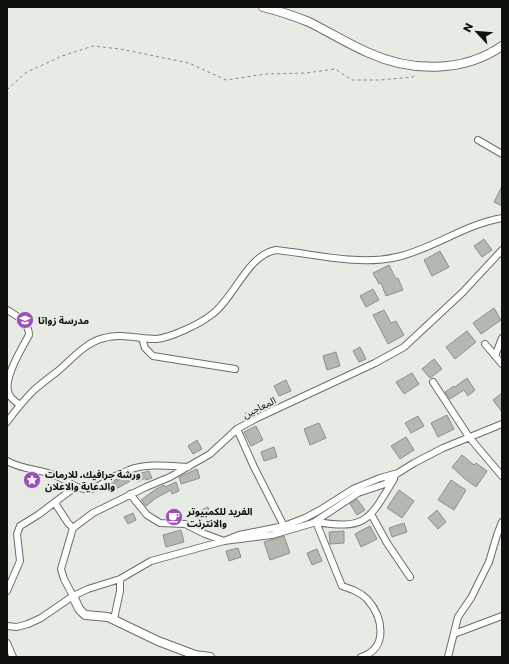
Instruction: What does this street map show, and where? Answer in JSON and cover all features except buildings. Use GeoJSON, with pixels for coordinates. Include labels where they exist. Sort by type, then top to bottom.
{"type":"FeatureCollection","features":[{"type":"Feature","properties":{"kind":"street"},"geometry":{"type":"LineString","coordinates":[[263,7],[292,15],[353,46],[381,58],[404,65],[451,66],[471,62],[486,56],[502,46]]}},
{"type":"Feature","properties":{"kind":"street"},"geometry":{"type":"LineString","coordinates":[[478,140],[502,154]]}},
{"type":"Feature","properties":{"kind":"street"},"geometry":{"type":"LineString","coordinates":[[7,422],[35,389],[92,342],[104,338],[119,336],[157,339],[169,336],[212,315],[253,264],[269,251],[276,250],[327,257],[385,260],[412,252],[477,224],[502,218]]}},
{"type":"Feature","properties":{"kind":"street","name":"المعاجين"},"geometry":{"type":"LineString","coordinates":[[72,528],[93,514],[130,494],[170,477],[210,454],[237,429],[257,418],[375,363],[404,347],[462,293],[502,250]]}},
{"type":"Feature","properties":{"kind":"street"},"geometry":{"type":"LineString","coordinates":[[7,310],[26,323],[29,330],[29,335],[12,370],[8,382],[9,394],[20,405]]}},
{"type":"Feature","properties":{"kind":"street"},"geometry":{"type":"LineString","coordinates":[[142,338],[145,348],[153,356],[235,369]]}},
{"type":"Feature","properties":{"kind":"street"},"geometry":{"type":"LineString","coordinates":[[495,356],[502,338]]}},
{"type":"Feature","properties":{"kind":"street"},"geometry":{"type":"LineString","coordinates":[[485,344],[502,364]]}},
{"type":"Feature","properties":{"kind":"street"},"geometry":{"type":"LineString","coordinates":[[433,382],[469,437],[502,476]]}},
{"type":"Feature","properties":{"kind":"street"},"geometry":{"type":"LineString","coordinates":[[316,522],[358,493],[385,484],[398,473],[414,463],[469,437],[502,424]]}},
{"type":"Feature","properties":{"kind":"street"},"geometry":{"type":"LineString","coordinates":[[237,429],[254,467],[285,528]]}},
{"type":"Feature","properties":{"kind":"street"},"geometry":{"type":"LineString","coordinates":[[8,463],[45,471],[75,487],[84,489],[92,489],[111,478],[132,469],[145,466],[188,467]]}},
{"type":"Feature","properties":{"kind":"street"},"geometry":{"type":"LineString","coordinates":[[285,528],[320,510],[364,484],[398,473]]}},
{"type":"Feature","properties":{"kind":"street"},"geometry":{"type":"LineString","coordinates":[[7,626],[16,627],[28,624],[41,618],[74,596],[88,589],[120,579],[152,561],[224,541],[239,535],[316,522],[334,525],[362,522],[372,514],[398,473]]}},
{"type":"Feature","properties":{"kind":"street"},"geometry":{"type":"LineString","coordinates":[[7,591],[20,561],[17,534],[18,528],[22,523],[38,515],[75,487]]}},
{"type":"Feature","properties":{"kind":"street"},"geometry":{"type":"LineString","coordinates":[[130,494],[147,515],[160,523],[185,524],[224,541]]}},
{"type":"Feature","properties":{"kind":"street"},"geometry":{"type":"LineString","coordinates":[[55,503],[72,528],[61,569],[64,579],[83,614],[89,616],[104,616],[114,619],[184,654],[210,657]]}},
{"type":"Feature","properties":{"kind":"street"},"geometry":{"type":"LineString","coordinates":[[372,514],[387,543],[410,577]]}},
{"type":"Feature","properties":{"kind":"street"},"geometry":{"type":"LineString","coordinates":[[316,522],[342,586],[357,592],[366,598],[379,621],[381,635],[377,646],[374,651],[361,657]]}},
{"type":"Feature","properties":{"kind":"street"},"geometry":{"type":"LineString","coordinates":[[448,657],[458,616],[471,598],[489,562],[502,522]]}},
{"type":"Feature","properties":{"kind":"street"},"geometry":{"type":"LineString","coordinates":[[114,619],[120,591],[120,579]]}},
{"type":"Feature","properties":{"kind":"street"},"geometry":{"type":"LineString","coordinates":[[454,634],[502,616]]}},
{"type":"Feature","properties":{"kind":"street"},"geometry":{"type":"LineString","coordinates":[[7,643],[13,657]]}},
{"type":"Feature","properties":{"kind":"path"},"geometry":{"type":"LineString","coordinates":[[7,90],[25,73],[62,56],[93,46],[120,49],[189,63],[226,80],[266,74],[306,73],[335,69],[352,80],[398,79],[413,76],[418,66]]}},
{"type":"Feature","properties":{"kind":"place","name":"مدرسة زواتا"},"geometry":{"type":"Point","coordinates":[25,320]}},
{"type":"Feature","properties":{"kind":"place","name":"ورشة جرافيك. للارمات والدعاية والاعلان"},"geometry":{"type":"Point","coordinates":[32,480]}},
{"type":"Feature","properties":{"kind":"place","name":"الفريد للكمبيوتر والانترنت"},"geometry":{"type":"Point","coordinates":[174,517]}}]}
